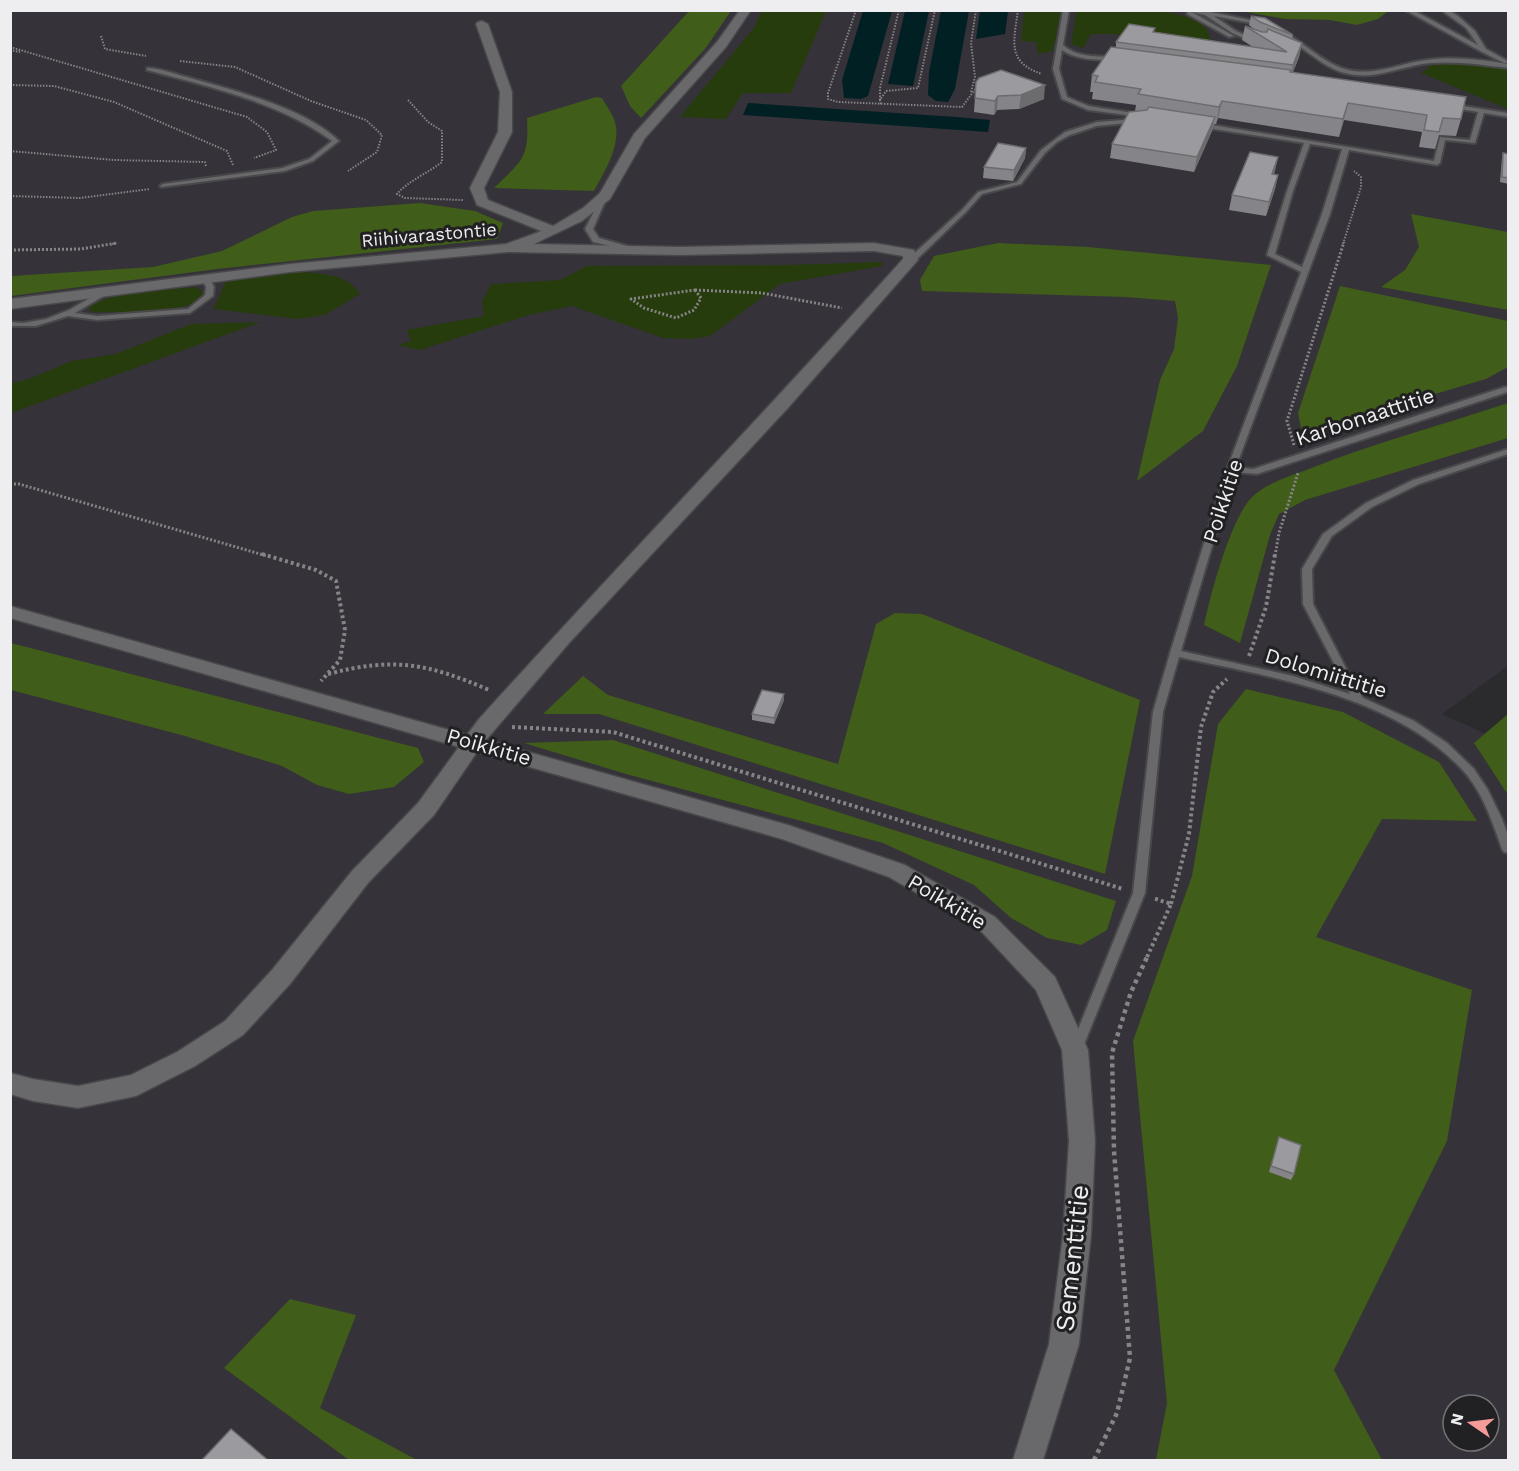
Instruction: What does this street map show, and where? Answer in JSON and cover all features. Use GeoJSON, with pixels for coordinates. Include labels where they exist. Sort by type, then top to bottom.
{"type":"FeatureCollection","features":[{"type":"Feature","properties":{"kind":"street","name":"Riihivarastontie"},"geometry":{"type":"LineString","coordinates":[[10,304],[290,268],[508,248],[567,226],[607,192],[620,176],[639,138],[714,54],[746,10]]}},
{"type":"Feature","properties":{"kind":"street"},"geometry":{"type":"LineString","coordinates":[[482,24],[506,92],[505,132],[477,188],[482,202],[553,231]]}},
{"type":"Feature","properties":{"kind":"street"},"geometry":{"type":"LineString","coordinates":[[10,1083],[33,1090],[78,1096],[136,1085],[186,1059],[234,1028],[281,977],[360,877],[426,809],[471,742],[507,700],[766,422],[911,260],[909,253],[874,247],[639,250],[508,248]]}},
{"type":"Feature","properties":{"kind":"street","name":"Poikkitie"},"geometry":{"type":"LineString","coordinates":[[10,612],[314,686],[471,742],[788,833],[897,871],[987,923],[1046,984],[1075,1050]]}},
{"type":"Feature","properties":{"kind":"street","name":"Sementtitie"},"geometry":{"type":"LineString","coordinates":[[1028,1461],[1064,1344],[1077,1235],[1082,1141],[1075,1050]]}},
{"type":"Feature","properties":{"kind":"lane"},"geometry":{"type":"LineString","coordinates":[[911,260],[980,193],[1019,183],[1035,159],[1054,140],[1070,130],[1094,124],[1146,119],[1088,108],[1064,98],[1056,69],[1066,10]]}},
{"type":"Feature","properties":{"kind":"lane"},"geometry":{"type":"LineString","coordinates":[[1182,10],[1224,34],[1260,41]]}},
{"type":"Feature","properties":{"kind":"lane"},"geometry":{"type":"LineString","coordinates":[[1189,10],[1270,26]]}},
{"type":"Feature","properties":{"kind":"lane"},"geometry":{"type":"LineString","coordinates":[[1408,10],[1509,65]]}},
{"type":"Feature","properties":{"kind":"lane"},"geometry":{"type":"LineString","coordinates":[[1444,10],[1469,29],[1481,42],[1484,51]]}},
{"type":"Feature","properties":{"kind":"lane"},"geometry":{"type":"LineString","coordinates":[[1202,12],[1234,32],[1260,41]]}},
{"type":"Feature","properties":{"kind":"lane"},"geometry":{"type":"LineString","coordinates":[[1230,17],[1260,41]]}},
{"type":"Feature","properties":{"kind":"lane"},"geometry":{"type":"LineString","coordinates":[[1284,34],[1339,69]]}},
{"type":"Feature","properties":{"kind":"lane"},"geometry":{"type":"LineString","coordinates":[[1060,45],[1066,52],[1076,55],[1125,60]]}},
{"type":"Feature","properties":{"kind":"lane"},"geometry":{"type":"LineString","coordinates":[[1293,50],[1339,69],[1366,73]]}},
{"type":"Feature","properties":{"kind":"lane"},"geometry":{"type":"LineString","coordinates":[[1345,79],[1438,60],[1509,65]]}},
{"type":"Feature","properties":{"kind":"lane"},"geometry":{"type":"LineString","coordinates":[[149,69],[273,108],[324,130],[336,141],[311,160],[283,170],[162,186]]}},
{"type":"Feature","properties":{"kind":"lane"},"geometry":{"type":"LineString","coordinates":[[1445,105],[1509,115]]}},
{"type":"Feature","properties":{"kind":"lane"},"geometry":{"type":"LineString","coordinates":[[1190,124],[1437,163],[1442,138],[1473,142],[1481,111]]}},
{"type":"Feature","properties":{"kind":"lane"},"geometry":{"type":"LineString","coordinates":[[1304,271],[1271,255],[1290,190],[1308,142]]}},
{"type":"Feature","properties":{"kind":"lane","name":"Poikkitie"},"geometry":{"type":"LineString","coordinates":[[1075,1050],[1139,893],[1158,712],[1175,653],[1231,469],[1326,214],[1346,148]]}},
{"type":"Feature","properties":{"kind":"lane"},"geometry":{"type":"LineString","coordinates":[[607,192],[589,229],[596,240],[615,247],[639,250]]}},
{"type":"Feature","properties":{"kind":"lane"},"geometry":{"type":"LineString","coordinates":[[67,314],[97,318],[190,311],[209,296],[210,287],[206,279]]}},
{"type":"Feature","properties":{"kind":"lane"},"geometry":{"type":"LineString","coordinates":[[10,324],[57,320],[104,292]]}},
{"type":"Feature","properties":{"kind":"lane","name":"Karbonaattitie"},"geometry":{"type":"LineString","coordinates":[[1231,469],[1238,472],[1254,472],[1509,389]]}},
{"type":"Feature","properties":{"kind":"lane"},"geometry":{"type":"LineString","coordinates":[[1358,698],[1308,604],[1307,568],[1328,534],[1369,505],[1416,482],[1509,451]]}},
{"type":"Feature","properties":{"kind":"lane","name":"Dolomiittitie"},"geometry":{"type":"LineString","coordinates":[[1175,653],[1358,698],[1392,712],[1439,743],[1470,772],[1492,807],[1509,849]]}},
{"type":"Feature","properties":{"kind":"path"},"geometry":{"type":"LineString","coordinates":[[856,10],[828,93],[828,99],[838,102],[962,107],[971,93],[980,85]]}},
{"type":"Feature","properties":{"kind":"path"},"geometry":{"type":"LineString","coordinates":[[881,104],[880,88],[899,10]]}},
{"type":"Feature","properties":{"kind":"path"},"geometry":{"type":"LineString","coordinates":[[880,99],[886,91],[918,88],[935,10]]}},
{"type":"Feature","properties":{"kind":"path"},"geometry":{"type":"LineString","coordinates":[[971,93],[975,77],[971,43],[976,10]]}},
{"type":"Feature","properties":{"kind":"path"},"geometry":{"type":"LineString","coordinates":[[1018,10],[1015,58],[1020,65],[1031,71],[1059,78]]}},
{"type":"Feature","properties":{"kind":"path"},"geometry":{"type":"LineString","coordinates":[[10,49],[36,54],[247,117],[267,132],[276,150],[254,158]]}},
{"type":"Feature","properties":{"kind":"path"},"geometry":{"type":"LineString","coordinates":[[10,85],[54,86],[114,102],[227,152],[233,165],[224,166]]}},
{"type":"Feature","properties":{"kind":"path"},"geometry":{"type":"LineString","coordinates":[[408,100],[428,122],[442,131],[442,162],[427,174],[402,188],[397,194],[405,198],[482,202]]}},
{"type":"Feature","properties":{"kind":"path"},"geometry":{"type":"LineString","coordinates":[[10,151],[70,158],[205,162],[206,167]]}},
{"type":"Feature","properties":{"kind":"path"},"geometry":{"type":"LineString","coordinates":[[199,171],[206,167],[215,167]]}},
{"type":"Feature","properties":{"kind":"path"},"geometry":{"type":"LineString","coordinates":[[1095,1461],[1117,1413],[1130,1358],[1114,1150],[1112,1053],[1131,992],[1171,904],[1189,834],[1201,727],[1213,692],[1247,661],[1266,606],[1279,532],[1298,475],[1293,438],[1287,421],[1361,187],[1361,177],[1354,171],[1339,169]]}},
{"type":"Feature","properties":{"kind":"path"},"geometry":{"type":"LineString","coordinates":[[10,196],[60,199],[95,198],[162,186]]}},
{"type":"Feature","properties":{"kind":"path"},"geometry":{"type":"LineString","coordinates":[[10,250],[81,249],[117,243]]}},
{"type":"Feature","properties":{"kind":"path"},"geometry":{"type":"LineString","coordinates":[[695,290],[701,298],[694,310],[676,318],[644,308],[631,299],[664,291],[695,290],[748,289],[863,313]]}},
{"type":"Feature","properties":{"kind":"path"},"geometry":{"type":"LineString","coordinates":[[10,484],[19,484],[97,505],[316,570],[336,581],[345,630],[340,660],[314,686]]}},
{"type":"Feature","properties":{"kind":"path"},"geometry":{"type":"LineString","coordinates":[[327,674],[366,664],[409,665],[462,678],[507,700]]}},
{"type":"Feature","properties":{"kind":"path"},"geometry":{"type":"LineString","coordinates":[[314,686],[332,685]]}},
{"type":"Feature","properties":{"kind":"path"},"geometry":{"type":"LineString","coordinates":[[486,724],[613,732],[1171,904]]}},
{"type":"Feature","properties":{"kind":"shaded area"},"geometry":{"type":"Polygon","coordinates":[[[10,11],[1508,11],[1508,666],[1442,714],[1508,744],[1508,1460],[11,1460],[10,11]]]}},
{"type":"Feature","properties":{"kind":"green space"},"geometry":{"type":"Polygon","coordinates":[[[1130,9],[1174,14],[1192,19],[1205,27],[1210,39],[1202,48],[1114,34],[1091,34],[1083,48],[1071,44],[1077,10],[1130,9]]]}},
{"type":"Feature","properties":{"kind":"green space"},"geometry":{"type":"Polygon","coordinates":[[[690,10],[731,11],[705,49],[641,118],[630,106],[621,86],[690,10]]]}},
{"type":"Feature","properties":{"kind":"green space"},"geometry":{"type":"Polygon","coordinates":[[[1384,10],[1387,12],[1378,19],[1357,25],[1330,20],[1285,19],[1241,11],[1384,10]]]}},
{"type":"Feature","properties":{"kind":"green space"},"geometry":{"type":"Polygon","coordinates":[[[762,11],[826,11],[791,93],[743,93],[726,119],[680,117],[753,29],[762,11]]]}},
{"type":"Feature","properties":{"kind":"green space"},"geometry":{"type":"Polygon","coordinates":[[[1024,11],[1061,11],[1053,51],[1038,54],[1036,42],[1021,41],[1024,11]]]}},
{"type":"Feature","properties":{"kind":"green space"},"geometry":{"type":"Polygon","coordinates":[[[1432,65],[1484,65],[1508,70],[1508,109],[1421,73],[1432,65]]]}},
{"type":"Feature","properties":{"kind":"green space"},"geometry":{"type":"Polygon","coordinates":[[[596,97],[602,98],[613,116],[616,137],[612,156],[594,191],[494,188],[522,158],[527,143],[527,118],[596,97]]]}},
{"type":"Feature","properties":{"kind":"green space"},"geometry":{"type":"Polygon","coordinates":[[[420,203],[475,211],[503,223],[497,239],[217,269],[11,296],[11,276],[153,267],[222,251],[292,217],[313,211],[420,203]]]}},
{"type":"Feature","properties":{"kind":"green space"},"geometry":{"type":"Polygon","coordinates":[[[1411,214],[1508,232],[1508,310],[1381,287],[1405,270],[1419,247],[1411,214]]]}},
{"type":"Feature","properties":{"kind":"green space"},"geometry":{"type":"Polygon","coordinates":[[[998,243],[1088,247],[1271,265],[1237,366],[1203,431],[1137,481],[1160,380],[1174,349],[1178,318],[1175,301],[1126,297],[922,291],[920,280],[934,256],[998,243]]]}},
{"type":"Feature","properties":{"kind":"green space"},"geometry":{"type":"Polygon","coordinates":[[[883,262],[882,266],[780,284],[710,336],[691,339],[663,338],[572,306],[529,315],[420,350],[398,345],[411,341],[407,330],[484,316],[482,302],[491,284],[560,280],[587,266],[883,262]]]}},
{"type":"Feature","properties":{"kind":"green space"},"geometry":{"type":"Polygon","coordinates":[[[294,271],[331,275],[347,282],[360,294],[325,315],[298,319],[213,309],[226,281],[294,271]]]}},
{"type":"Feature","properties":{"kind":"green space"},"geometry":{"type":"Polygon","coordinates":[[[1340,286],[1508,321],[1508,367],[1486,379],[1302,433],[1298,413],[1340,286]]]}},
{"type":"Feature","properties":{"kind":"green space"},"geometry":{"type":"Polygon","coordinates":[[[196,287],[204,293],[197,301],[170,310],[92,312],[88,308],[111,297],[125,294],[196,287]]]}},
{"type":"Feature","properties":{"kind":"green space"},"geometry":{"type":"Polygon","coordinates":[[[261,322],[11,413],[11,383],[26,380],[72,361],[116,354],[191,324],[261,322]]]}},
{"type":"Feature","properties":{"kind":"green space"},"geometry":{"type":"Polygon","coordinates":[[[1508,403],[1508,438],[1305,500],[1279,514],[1270,535],[1240,643],[1204,625],[1216,577],[1229,539],[1244,508],[1258,492],[1279,480],[1383,442],[1508,403]]]}},
{"type":"Feature","properties":{"kind":"green space"},"geometry":{"type":"Polygon","coordinates":[[[895,613],[922,614],[1140,700],[1105,874],[599,714],[543,714],[583,676],[608,695],[838,764],[876,624],[895,613]]]}},
{"type":"Feature","properties":{"kind":"green space"},"geometry":{"type":"Polygon","coordinates":[[[11,643],[418,748],[424,762],[394,787],[349,794],[317,785],[282,766],[185,736],[11,690],[11,643]]]}},
{"type":"Feature","properties":{"kind":"green space"},"geometry":{"type":"Polygon","coordinates":[[[1246,689],[1343,712],[1439,762],[1477,821],[1382,819],[1316,937],[1472,990],[1447,1141],[1334,1370],[1382,1460],[1156,1460],[1167,1403],[1133,1041],[1192,876],[1218,724],[1246,689]]]}},
{"type":"Feature","properties":{"kind":"green space"},"geometry":{"type":"Polygon","coordinates":[[[1508,714],[1508,795],[1474,743],[1508,714]]]}},
{"type":"Feature","properties":{"kind":"green space"},"geometry":{"type":"Polygon","coordinates":[[[613,740],[1116,901],[1107,930],[1081,945],[1047,938],[1011,918],[974,885],[883,843],[626,774],[524,743],[613,740]]]}},
{"type":"Feature","properties":{"kind":"green space"},"geometry":{"type":"Polygon","coordinates":[[[290,1299],[356,1315],[320,1408],[417,1460],[349,1460],[224,1368],[290,1299]]]}},
{"type":"Feature","properties":{"kind":"water"},"geometry":{"type":"Polygon","coordinates":[[[863,11],[892,11],[868,96],[861,99],[844,98],[842,80],[863,11]]]}},
{"type":"Feature","properties":{"kind":"water"},"geometry":{"type":"Polygon","coordinates":[[[905,11],[929,11],[913,86],[888,84],[905,11]]]}},
{"type":"Feature","properties":{"kind":"water"},"geometry":{"type":"Polygon","coordinates":[[[941,11],[969,11],[955,89],[948,102],[936,101],[928,95],[929,72],[941,11]]]}},
{"type":"Feature","properties":{"kind":"water"},"geometry":{"type":"Polygon","coordinates":[[[980,11],[1008,11],[1005,34],[976,39],[980,11]]]}},
{"type":"Feature","properties":{"kind":"water"},"geometry":{"type":"Polygon","coordinates":[[[748,103],[990,120],[988,132],[743,115],[748,103]]]}},
{"type":"Feature","properties":{"kind":"building"},"geometry":{"type":"Polygon","coordinates":[[[1251,16],[1265,18],[1293,35],[1260,22],[1251,16]]]}},
{"type":"Feature","properties":{"kind":"building"},"geometry":{"type":"Polygon","coordinates":[[[1129,24],[1155,28],[1153,32],[1287,52],[1245,26],[1262,32],[1267,32],[1268,29],[1302,43],[1293,65],[1116,42],[1129,24]]]}},
{"type":"Feature","properties":{"kind":"building"},"geometry":{"type":"Polygon","coordinates":[[[1111,47],[1291,70],[1290,72],[1466,97],[1461,119],[1443,118],[1439,132],[1424,130],[1427,115],[1348,103],[1343,119],[1222,101],[1219,107],[1138,94],[1141,89],[1095,82],[1098,76],[1092,75],[1111,47]]]}},
{"type":"Feature","properties":{"kind":"building"},"geometry":{"type":"Polygon","coordinates":[[[1001,70],[1045,85],[1021,95],[998,96],[995,101],[975,98],[976,82],[979,78],[1001,70]]]}},
{"type":"Feature","properties":{"kind":"building"},"geometry":{"type":"Polygon","coordinates":[[[1149,107],[1215,117],[1197,157],[1112,144],[1129,112],[1147,110],[1149,107]]]}},
{"type":"Feature","properties":{"kind":"building"},"geometry":{"type":"Polygon","coordinates":[[[998,143],[1026,148],[1014,170],[984,167],[998,143]]]}},
{"type":"Feature","properties":{"kind":"building"},"geometry":{"type":"Polygon","coordinates":[[[1250,152],[1278,157],[1272,174],[1278,175],[1269,202],[1232,195],[1250,152]]]}},
{"type":"Feature","properties":{"kind":"building"},"geometry":{"type":"Polygon","coordinates":[[[1503,153],[1509,154],[1509,178],[1502,177],[1503,153]]]}},
{"type":"Feature","properties":{"kind":"building"},"geometry":{"type":"Polygon","coordinates":[[[762,690],[784,694],[774,718],[752,714],[762,690]]]}},
{"type":"Feature","properties":{"kind":"building"},"geometry":{"type":"Polygon","coordinates":[[[1279,1137],[1301,1145],[1294,1174],[1271,1166],[1279,1137]]]}},
{"type":"Feature","properties":{"kind":"building"},"geometry":{"type":"Polygon","coordinates":[[[231,1429],[269,1461],[201,1461],[231,1429]]]}}]}
